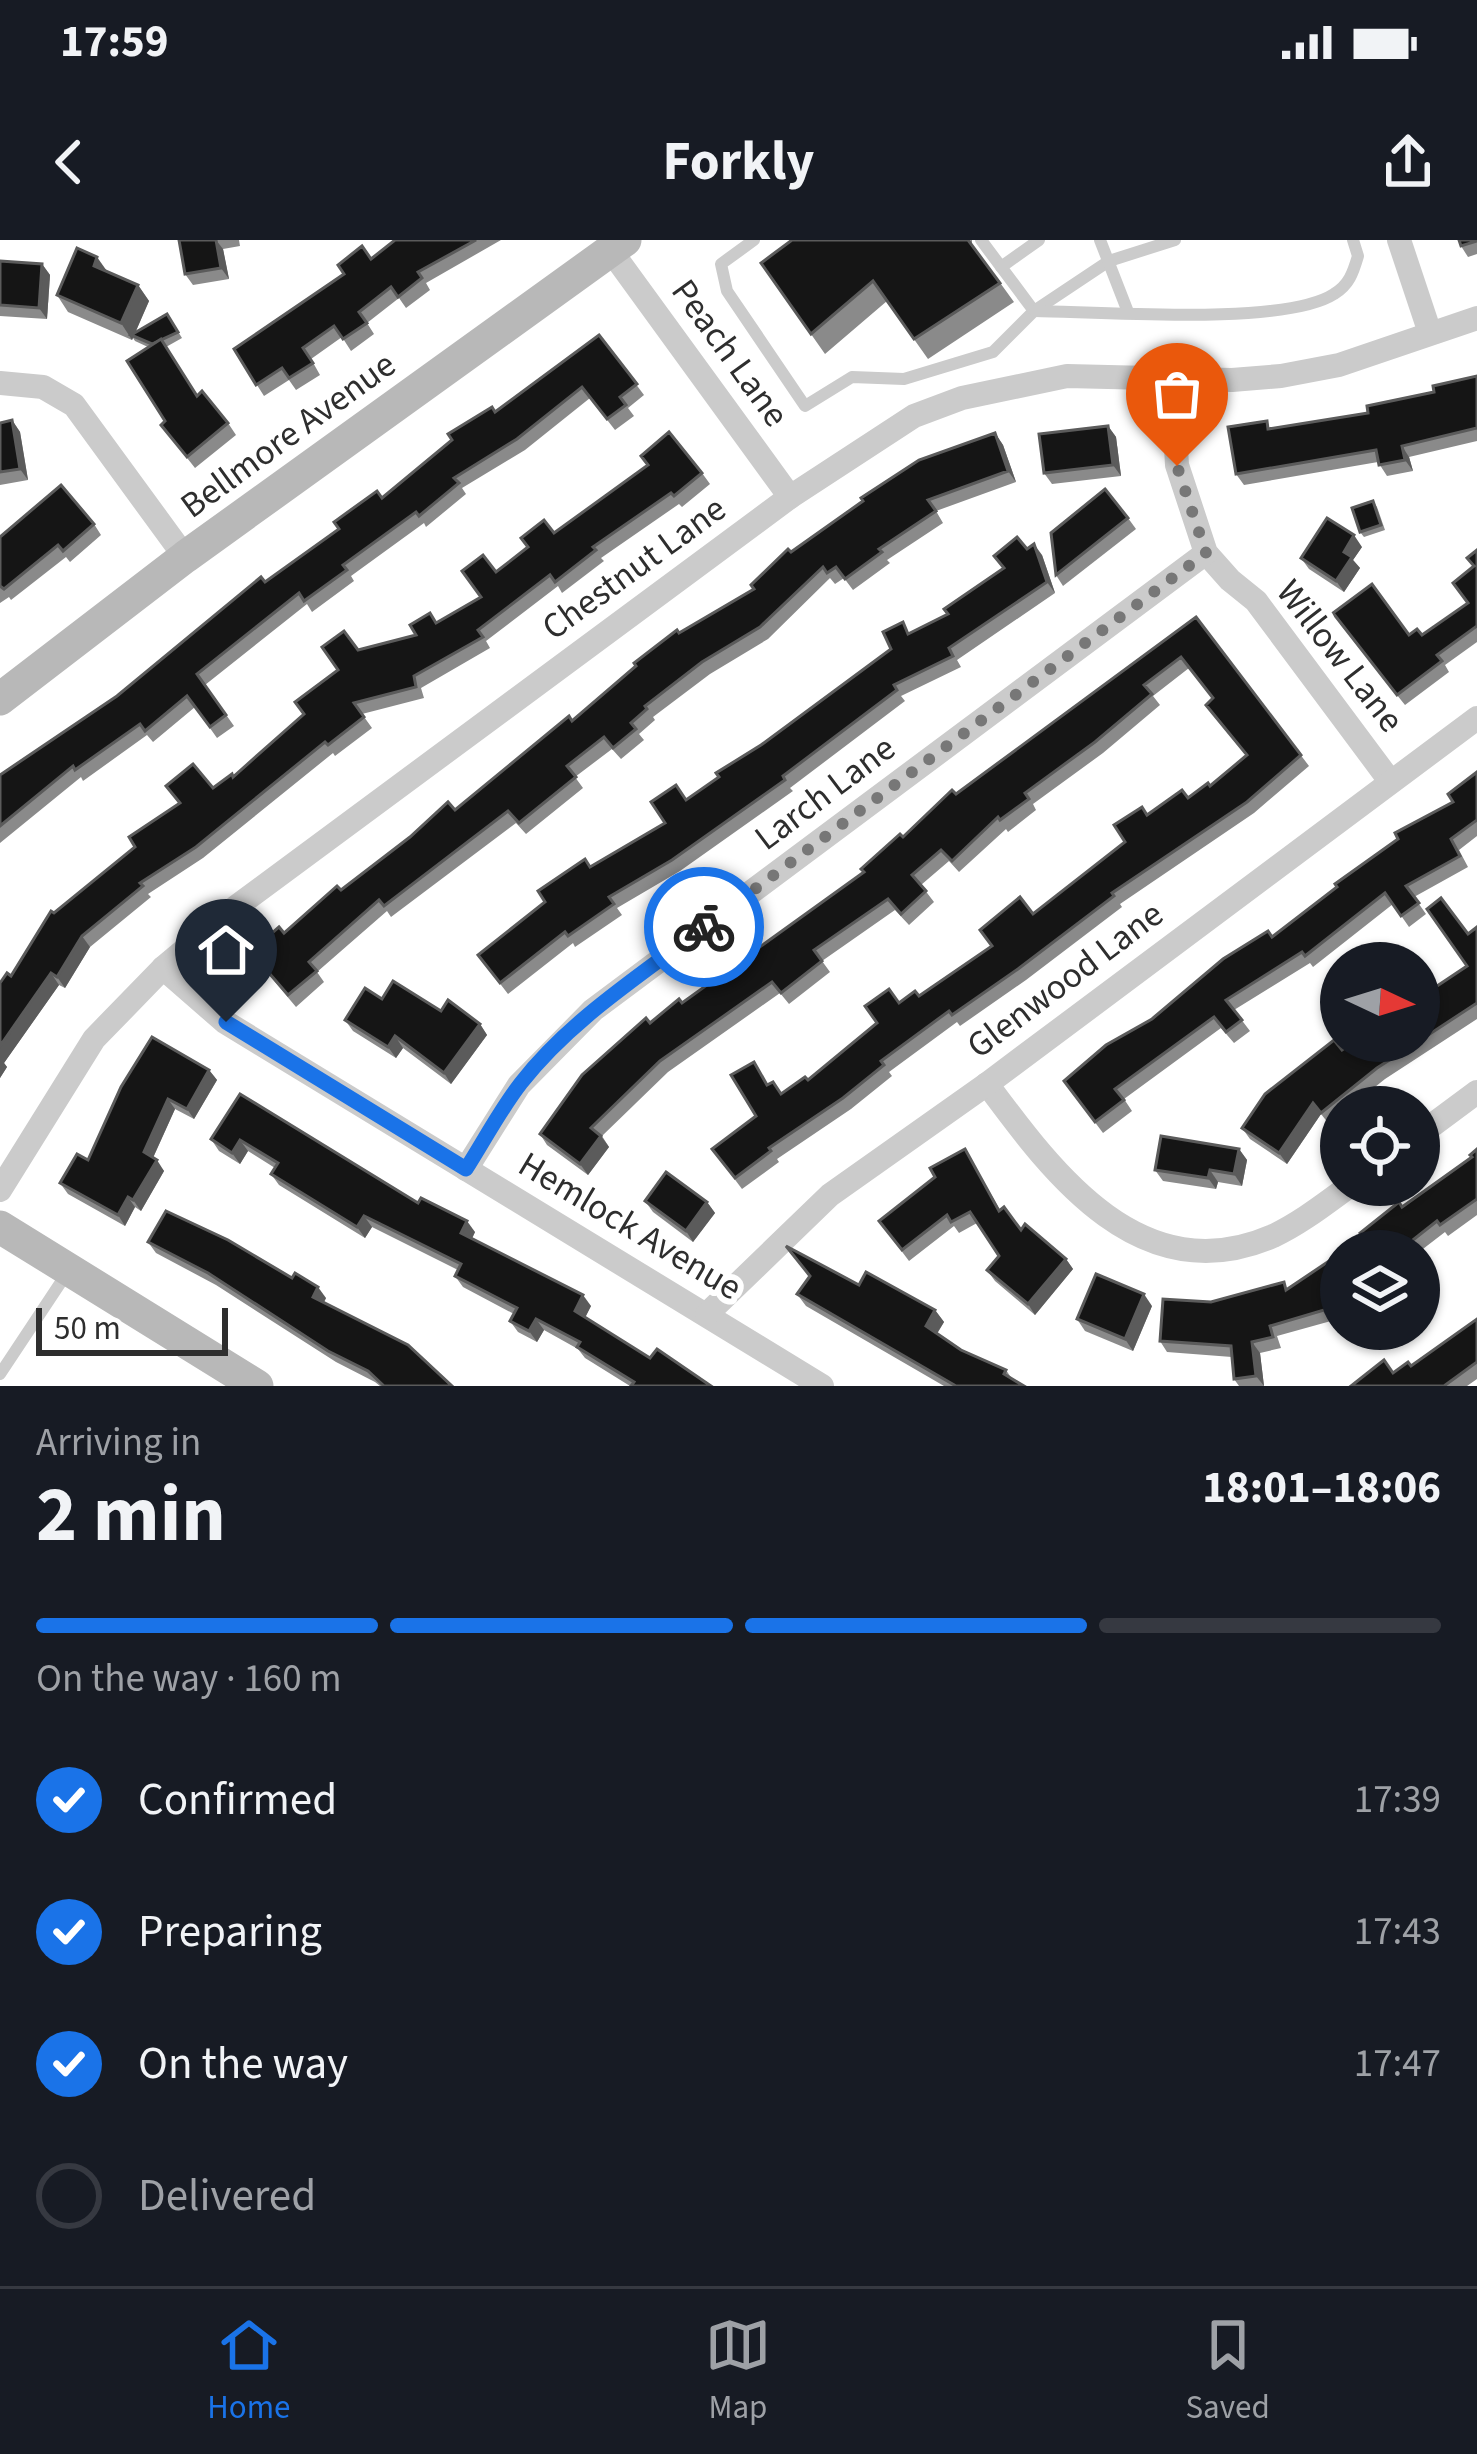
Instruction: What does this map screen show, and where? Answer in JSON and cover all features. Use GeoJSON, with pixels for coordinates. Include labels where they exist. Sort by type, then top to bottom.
{"type":"FeatureCollection","features":[{"type":"Feature","properties":{"kind":"main road","name":"Bellmore Avenue"},"geometry":{"type":"LineString","coordinates":[[0,699],[185,557],[618,245]]}},
{"type":"Feature","properties":{"kind":"main road"},"geometry":{"type":"LineString","coordinates":[[0,1227],[257,1386]]}},
{"type":"Feature","properties":{"kind":"street"},"geometry":{"type":"LineString","coordinates":[[1399,240],[1430,333]]}},
{"type":"Feature","properties":{"kind":"street","name":"Peach Lane"},"geometry":{"type":"LineString","coordinates":[[618,245],[790,497]]}},
{"type":"Feature","properties":{"kind":"street","name":"Chestnut Lane"},"geometry":{"type":"LineString","coordinates":[[0,1190],[94,1039],[163,968],[236,907],[790,497],[889,430],[962,398],[1067,376],[1232,380],[1281,376],[1339,364],[1477,318]]}},
{"type":"Feature","properties":{"kind":"street","name":"Willow Lane"},"geometry":{"type":"LineString","coordinates":[[1172,376],[1177,466],[1206,553],[1256,601],[1390,781]]}},
{"type":"Feature","properties":{"kind":"street"},"geometry":{"type":"LineString","coordinates":[[0,383],[43,388],[74,405],[185,557]]}},
{"type":"Feature","properties":{"kind":"street","name":"Larch Lane"},"geometry":{"type":"LineString","coordinates":[[466,1169],[520,1085],[593,1010],[1206,553]]}},
{"type":"Feature","properties":{"kind":"street","name":"Glenwood Lane"},"geometry":{"type":"LineString","coordinates":[[707,1314],[830,1195],[987,1084],[1477,718]]}},
{"type":"Feature","properties":{"kind":"street","name":"Hemlock Avenue"},"geometry":{"type":"LineString","coordinates":[[163,968],[226,1022],[822,1386]]}},
{"type":"Feature","properties":{"kind":"street"},"geometry":{"type":"LineString","coordinates":[[987,1084],[1069,1186],[1126,1229],[1162,1244],[1199,1250],[1238,1247],[1271,1237],[1322,1206]]}},
{"type":"Feature","properties":{"kind":"street"},"geometry":{"type":"LineString","coordinates":[[1440,1119],[1477,1092]]}},
{"type":"Feature","properties":{"kind":"lane"},"geometry":{"type":"LineString","coordinates":[[981,240],[1034,311]]}},
{"type":"Feature","properties":{"kind":"lane"},"geometry":{"type":"LineString","coordinates":[[1001,267],[1039,240]]}},
{"type":"Feature","properties":{"kind":"lane"},"geometry":{"type":"LineString","coordinates":[[1100,240],[1128,312]]}},
{"type":"Feature","properties":{"kind":"lane"},"geometry":{"type":"LineString","coordinates":[[744,243],[721,264],[727,291],[805,406],[852,377],[904,379],[993,352],[1034,311],[1109,261],[1175,240]]}},
{"type":"Feature","properties":{"kind":"lane"},"geometry":{"type":"LineString","coordinates":[[1034,311],[1278,312],[1322,301],[1345,286],[1358,256],[1353,240]]}},
{"type":"Feature","properties":{"kind":"lane"},"geometry":{"type":"LineString","coordinates":[[0,1374],[69,1270]]}},
{"type":"Feature","properties":{"kind":"building"},"geometry":{"type":"Polygon","coordinates":[[[179,240],[216,240],[221,268],[185,274],[179,240]]]}},
{"type":"Feature","properties":{"kind":"building"},"geometry":{"type":"Polygon","coordinates":[[[395,240],[476,240],[418,272],[422,278],[398,297],[391,287],[359,312],[367,323],[343,339],[334,326],[303,348],[313,363],[289,378],[282,368],[256,385],[234,349],[344,274],[338,265],[362,246],[371,259],[395,240]]]}},
{"type":"Feature","properties":{"kind":"building"},"geometry":{"type":"Polygon","coordinates":[[[792,240],[968,240],[1000,283],[914,339],[873,281],[811,334],[761,263],[792,240]]]}},
{"type":"Feature","properties":{"kind":"building"},"geometry":{"type":"Polygon","coordinates":[[[77,248],[97,257],[94,266],[138,285],[121,323],[57,295],[77,248]]]}},
{"type":"Feature","properties":{"kind":"building"},"geometry":{"type":"Polygon","coordinates":[[[0,261],[42,264],[39,308],[0,305],[0,261]]]}},
{"type":"Feature","properties":{"kind":"building"},"geometry":{"type":"Polygon","coordinates":[[[167,314],[178,332],[152,344],[131,335],[167,314]]]}},
{"type":"Feature","properties":{"kind":"building"},"geometry":{"type":"Polygon","coordinates":[[[599,335],[637,384],[620,397],[626,405],[607,419],[582,387],[517,439],[454,478],[459,483],[419,516],[416,512],[343,565],[347,570],[304,601],[299,593],[197,674],[226,715],[210,727],[187,696],[145,731],[140,724],[75,770],[73,766],[0,826],[0,775],[117,696],[261,577],[265,582],[339,529],[334,522],[377,491],[382,498],[452,440],[448,434],[492,407],[495,412],[599,335]]]}},
{"type":"Feature","properties":{"kind":"building"},"geometry":{"type":"Polygon","coordinates":[[[161,339],[197,396],[202,391],[228,423],[187,457],[161,425],[165,421],[127,361],[161,339]]]}},
{"type":"Feature","properties":{"kind":"building"},"geometry":{"type":"Polygon","coordinates":[[[1477,376],[1477,428],[1402,446],[1405,460],[1379,465],[1376,450],[1236,474],[1228,427],[1267,421],[1268,429],[1368,413],[1367,406],[1434,392],[1433,386],[1477,376]]]}},
{"type":"Feature","properties":{"kind":"building"},"geometry":{"type":"Polygon","coordinates":[[[12,420],[20,469],[0,472],[0,423],[12,420]]]}},
{"type":"Feature","properties":{"kind":"building"},"geometry":{"type":"Polygon","coordinates":[[[1108,426],[1113,465],[1044,473],[1039,434],[1108,426]]]}},
{"type":"Feature","properties":{"kind":"building"},"geometry":{"type":"Polygon","coordinates":[[[669,432],[702,473],[593,547],[596,550],[555,582],[550,575],[478,630],[483,637],[414,676],[416,687],[354,703],[364,717],[328,745],[325,742],[196,847],[140,883],[143,886],[82,936],[57,977],[51,973],[0,1046],[0,983],[7,973],[11,976],[51,911],[135,847],[129,837],[180,803],[166,786],[193,764],[213,788],[233,777],[304,714],[295,702],[338,670],[322,647],[344,631],[358,650],[416,635],[410,625],[430,613],[436,623],[481,597],[462,571],[483,555],[496,572],[528,547],[521,538],[544,520],[554,533],[648,465],[641,456],[669,432]]]}},
{"type":"Feature","properties":{"kind":"building"},"geometry":{"type":"Polygon","coordinates":[[[995,433],[1008,471],[928,500],[936,511],[879,549],[882,552],[845,579],[836,567],[827,573],[823,567],[760,627],[702,662],[645,706],[631,723],[636,729],[613,748],[604,737],[567,766],[576,777],[519,823],[508,811],[384,906],[379,900],[309,962],[317,971],[288,995],[251,952],[279,927],[284,933],[337,886],[341,890],[448,802],[455,810],[569,716],[572,721],[677,630],[754,589],[751,585],[788,549],[791,552],[861,498],[919,460],[995,433]]]}},
{"type":"Feature","properties":{"kind":"building"},"geometry":{"type":"Polygon","coordinates":[[[61,485],[94,524],[63,551],[58,545],[4,589],[0,586],[0,537],[61,485]]]}},
{"type":"Feature","properties":{"kind":"building"},"geometry":{"type":"Polygon","coordinates":[[[1105,489],[1128,518],[1056,575],[1051,533],[1105,489]]]}},
{"type":"Feature","properties":{"kind":"building"},"geometry":{"type":"Polygon","coordinates":[[[1373,501],[1381,525],[1360,532],[1352,508],[1373,501]]]}},
{"type":"Feature","properties":{"kind":"building"},"geometry":{"type":"Polygon","coordinates":[[[1327,518],[1354,535],[1344,552],[1352,557],[1336,581],[1301,558],[1327,518]]]}},
{"type":"Feature","properties":{"kind":"building"},"geometry":{"type":"Polygon","coordinates":[[[1017,537],[1027,549],[1034,544],[1047,582],[949,648],[953,656],[894,685],[897,690],[783,776],[785,780],[672,860],[609,897],[614,904],[568,936],[565,932],[500,983],[478,955],[545,902],[538,891],[585,859],[590,867],[665,823],[651,802],[676,785],[686,800],[719,777],[716,773],[891,649],[883,632],[903,622],[908,634],[948,614],[944,609],[1004,568],[994,556],[1017,537]]]}},
{"type":"Feature","properties":{"kind":"building"},"geometry":{"type":"Polygon","coordinates":[[[1477,550],[1477,626],[1437,655],[1442,661],[1397,695],[1333,613],[1372,584],[1409,635],[1417,629],[1422,635],[1468,603],[1453,583],[1474,566],[1467,558],[1477,550]]]}},
{"type":"Feature","properties":{"kind":"building"},"geometry":{"type":"Polygon","coordinates":[[[1196,617],[1301,755],[1247,802],[1112,893],[1018,969],[952,1015],[949,1011],[735,1178],[712,1149],[756,1116],[731,1075],[754,1062],[767,1085],[773,1082],[781,1094],[805,1077],[808,1080],[877,1023],[865,1006],[889,989],[899,1003],[915,991],[919,996],[992,946],[980,930],[1020,897],[1033,914],[1125,842],[1114,825],[1142,807],[1147,815],[1182,790],[1188,798],[1247,755],[1206,705],[1213,698],[1181,657],[1144,685],[1152,694],[1025,793],[1029,799],[998,817],[952,861],[941,850],[912,875],[926,891],[901,914],[888,899],[814,950],[822,961],[781,993],[772,982],[660,1061],[591,1128],[601,1136],[580,1164],[540,1134],[582,1075],[646,1018],[650,1023],[679,999],[682,1003],[864,872],[861,869],[952,790],[956,794],[1196,617]]]}},
{"type":"Feature","properties":{"kind":"building"},"geometry":{"type":"Polygon","coordinates":[[[1477,772],[1477,820],[1451,839],[1460,856],[1406,886],[1419,903],[1401,916],[1385,893],[1305,956],[1302,952],[1226,1000],[1242,1020],[1226,1032],[1214,1017],[1115,1089],[1124,1100],[1095,1122],[1064,1081],[1106,1045],[1152,1019],[1223,959],[1268,931],[1272,937],[1398,839],[1395,833],[1453,802],[1448,794],[1477,772]]]}},
{"type":"Feature","properties":{"kind":"building"},"geometry":{"type":"Polygon","coordinates":[[[1441,898],[1468,934],[1477,927],[1477,1003],[1440,1027],[1440,984],[1467,966],[1427,909],[1441,898]]]}},
{"type":"Feature","properties":{"kind":"building"},"geometry":{"type":"Polygon","coordinates":[[[393,981],[441,1011],[448,1000],[480,1024],[444,1073],[395,1036],[388,1047],[345,1020],[365,988],[382,999],[393,981]]]}},
{"type":"Feature","properties":{"kind":"building"},"geometry":{"type":"Polygon","coordinates":[[[152,1037],[209,1070],[187,1109],[168,1099],[144,1152],[157,1160],[118,1215],[60,1183],[77,1154],[88,1160],[121,1087],[152,1037]]]}},
{"type":"Feature","properties":{"kind":"building"},"geometry":{"type":"Polygon","coordinates":[[[1320,1051],[1320,1062],[1386,1062],[1355,1086],[1320,1086],[1320,1112],[1313,1103],[1279,1153],[1242,1128],[1265,1094],[1320,1051]]]}},
{"type":"Feature","properties":{"kind":"building"},"geometry":{"type":"Polygon","coordinates":[[[240,1094],[418,1203],[421,1198],[467,1221],[461,1233],[583,1295],[575,1311],[650,1358],[657,1349],[711,1386],[631,1386],[634,1382],[577,1347],[580,1342],[536,1319],[529,1331],[510,1321],[517,1308],[455,1276],[461,1264],[364,1216],[357,1227],[271,1174],[278,1163],[240,1140],[232,1153],[211,1139],[240,1094]]]}},
{"type":"Feature","properties":{"kind":"building"},"geometry":{"type":"Polygon","coordinates":[[[1161,1136],[1239,1149],[1234,1174],[1210,1170],[1208,1178],[1155,1170],[1161,1136]]]}},
{"type":"Feature","properties":{"kind":"building"},"geometry":{"type":"Polygon","coordinates":[[[965,1149],[999,1211],[1004,1207],[1021,1230],[1025,1224],[1066,1259],[1028,1304],[987,1270],[999,1256],[970,1212],[951,1222],[947,1215],[902,1250],[879,1221],[935,1177],[930,1168],[965,1149]]]}},
{"type":"Feature","properties":{"kind":"building"},"geometry":{"type":"Polygon","coordinates":[[[1477,1149],[1477,1199],[1426,1230],[1364,1230],[1394,1206],[1440,1206],[1440,1180],[1477,1149]]]}},
{"type":"Feature","properties":{"kind":"building"},"geometry":{"type":"Polygon","coordinates":[[[666,1172],[707,1202],[686,1231],[645,1201],[666,1172]]]}},
{"type":"Feature","properties":{"kind":"building"},"geometry":{"type":"Polygon","coordinates":[[[166,1211],[318,1287],[313,1297],[408,1345],[452,1386],[384,1386],[368,1371],[328,1351],[208,1273],[148,1242],[166,1211]]]}},
{"type":"Feature","properties":{"kind":"building"},"geometry":{"type":"Polygon","coordinates":[[[786,1246],[859,1285],[866,1272],[935,1310],[926,1326],[961,1350],[1006,1370],[1004,1374],[1024,1386],[956,1386],[797,1294],[810,1276],[786,1246]]]}},
{"type":"Feature","properties":{"kind":"building"},"geometry":{"type":"Polygon","coordinates":[[[1320,1267],[1320,1311],[1270,1326],[1273,1337],[1252,1342],[1256,1376],[1234,1379],[1231,1346],[1160,1341],[1163,1299],[1211,1302],[1284,1282],[1286,1290],[1320,1267]]]}},
{"type":"Feature","properties":{"kind":"building"},"geometry":{"type":"Polygon","coordinates":[[[1096,1274],[1144,1294],[1125,1339],[1077,1319],[1096,1274]]]}},
{"type":"Feature","properties":{"kind":"building"},"geometry":{"type":"Polygon","coordinates":[[[1477,1319],[1477,1362],[1444,1386],[1351,1386],[1384,1360],[1393,1373],[1440,1350],[1477,1319]]]}},
{"type":"Feature","properties":{"kind":"way so far"},"geometry":{"type":"LineString","coordinates":[[704,927],[1206,553],[1177,466]]}},
{"type":"Feature","properties":{"kind":"route"},"geometry":{"type":"LineString","coordinates":[[226,1022],[466,1169],[520,1085],[551,1049],[593,1010],[704,927]]}}]}
